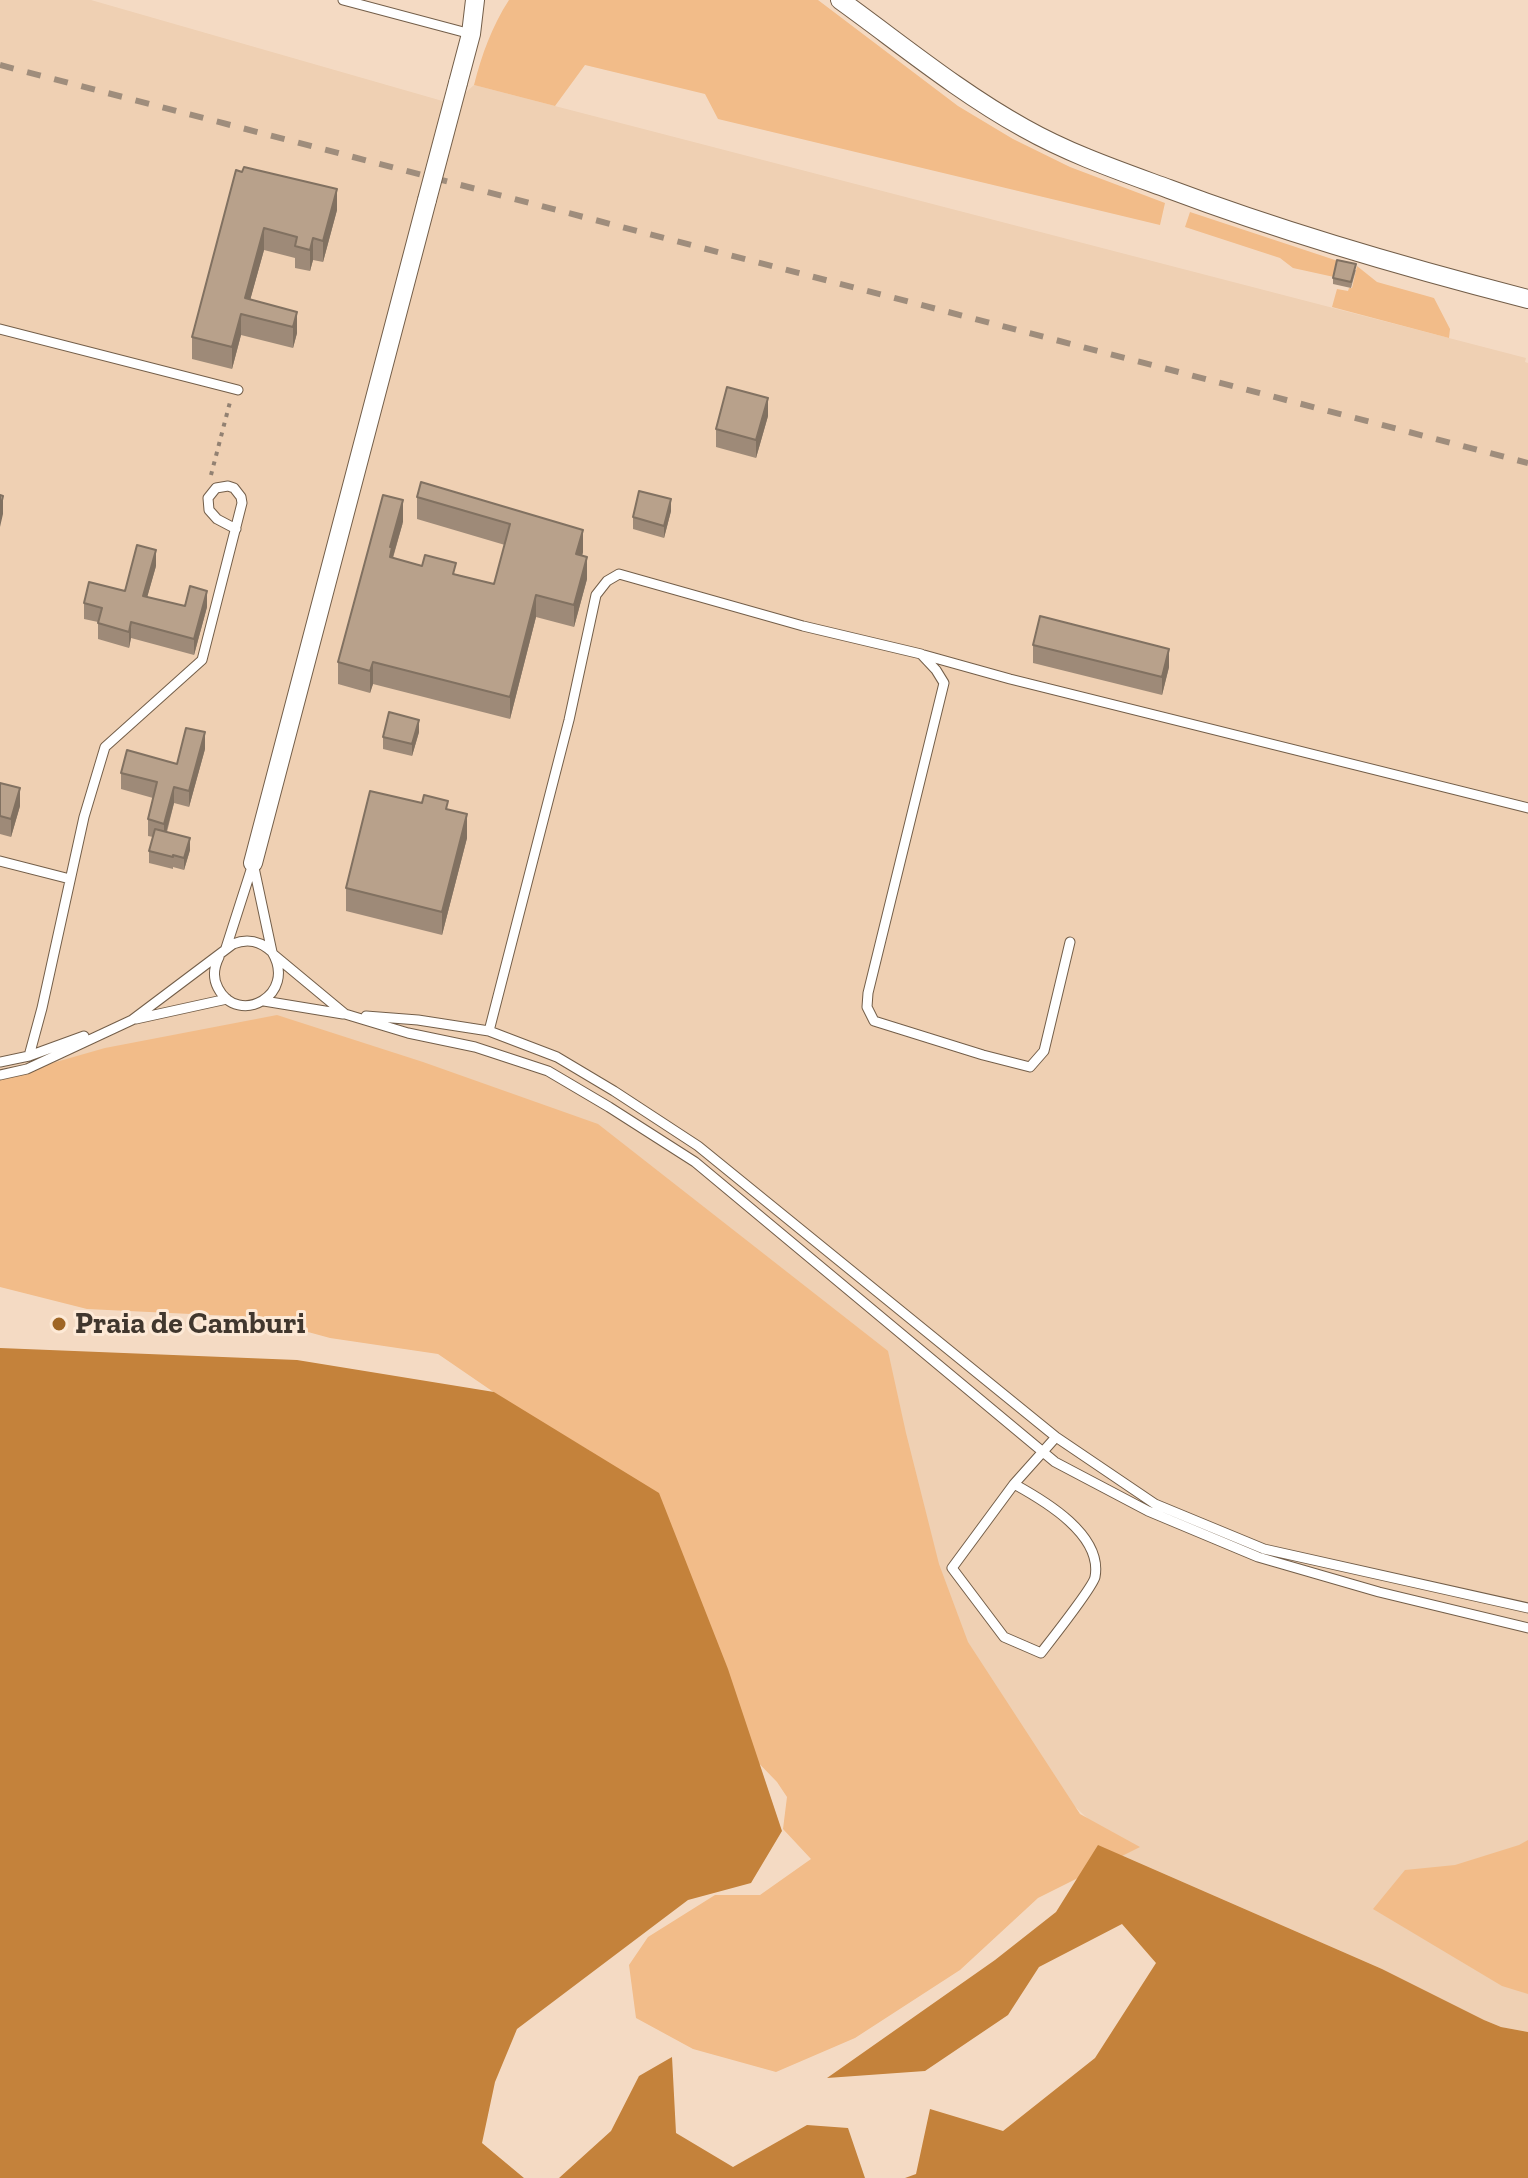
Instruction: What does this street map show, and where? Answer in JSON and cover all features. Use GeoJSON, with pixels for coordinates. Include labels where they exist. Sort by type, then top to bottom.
{"type":"FeatureCollection","features":[{"type":"Feature","properties":{"kind":"street"},"geometry":{"type":"LineString","coordinates":[[253,863],[471,34],[475,0]]}},
{"type":"Feature","properties":{"kind":"street"},"geometry":{"type":"LineString","coordinates":[[471,34],[492,0]]}},
{"type":"Feature","properties":{"kind":"street"},"geometry":{"type":"LineString","coordinates":[[840,0],[989,107],[1078,154],[1245,218],[1528,299]]}},
{"type":"Feature","properties":{"kind":"lane"},"geometry":{"type":"LineString","coordinates":[[343,0],[471,34]]}},
{"type":"Feature","properties":{"kind":"lane"},"geometry":{"type":"LineString","coordinates":[[0,329],[238,390]]}},
{"type":"Feature","properties":{"kind":"lane"},"geometry":{"type":"LineString","coordinates":[[29,1056],[84,817],[105,747],[202,660],[236,529],[242,503],[234,488],[222,486],[211,492],[209,510],[217,519],[236,529]]}},
{"type":"Feature","properties":{"kind":"lane"},"geometry":{"type":"LineString","coordinates":[[489,1031],[569,720],[596,595],[607,581],[619,574],[803,626],[1528,808]]}},
{"type":"Feature","properties":{"kind":"lane"},"geometry":{"type":"LineString","coordinates":[[921,654],[944,683],[868,993],[870,1015],[874,1021],[887,1026],[1030,1067],[1044,1051],[1070,942]]}},
{"type":"Feature","properties":{"kind":"lane"},"geometry":{"type":"LineString","coordinates":[[0,861],[70,879]]}},
{"type":"Feature","properties":{"kind":"lane"},"geometry":{"type":"LineString","coordinates":[[253,863],[279,971],[276,988],[264,1001],[245,1006],[235,1004],[220,992],[214,972],[253,863]]}},
{"type":"Feature","properties":{"kind":"lane"},"geometry":{"type":"LineString","coordinates":[[0,1075],[27,1069],[132,1020],[223,950],[250,940],[265,946],[345,1014],[408,1033],[475,1047],[548,1071],[695,1162],[1055,1462],[1148,1511],[1258,1557],[1379,1592],[1528,1628]]}},
{"type":"Feature","properties":{"kind":"lane"},"geometry":{"type":"LineString","coordinates":[[0,1062],[29,1056],[132,1020],[227,999]]}},
{"type":"Feature","properties":{"kind":"lane"},"geometry":{"type":"LineString","coordinates":[[264,1001],[489,1031],[557,1057],[698,1146],[1056,1437],[1155,1504],[1264,1549],[1528,1608]]}},
{"type":"Feature","properties":{"kind":"lane"},"geometry":{"type":"LineString","coordinates":[[1014,1484],[1044,1500],[1076,1528],[1086,1538],[1094,1554],[1095,1578],[1041,1653],[1004,1637],[952,1568],[1014,1484],[1056,1437]]}},
{"type":"Feature","properties":{"kind":"path"},"geometry":{"type":"LineString","coordinates":[[210,479],[231,399]]}},
{"type":"Feature","properties":{"kind":"shaded area"},"geometry":{"type":"Polygon","coordinates":[[[0,0],[91,0],[453,104],[474,85],[1526,358],[1528,2032],[1484,2020],[1382,1969],[1098,1845],[1104,1834],[1013,1748],[878,1525],[0,1097],[0,0]]]}},
{"type":"Feature","properties":{"kind":"shaded area"},"geometry":{"type":"Polygon","coordinates":[[[509,0],[818,0],[958,106],[1013,139],[1070,167],[1165,203],[1160,225],[718,119],[705,94],[585,65],[555,106],[474,85],[488,41],[509,0]]]}},
{"type":"Feature","properties":{"kind":"shaded area"},"geometry":{"type":"Polygon","coordinates":[[[1190,212],[1338,261],[1334,277],[1293,268],[1280,258],[1185,227],[1190,212]]]}},
{"type":"Feature","properties":{"kind":"shaded area"},"geometry":{"type":"Polygon","coordinates":[[[1357,266],[1377,282],[1434,298],[1450,329],[1449,338],[1332,307],[1337,289],[1348,291],[1352,288],[1357,266]]]}},
{"type":"Feature","properties":{"kind":"shaded area"},"geometry":{"type":"Polygon","coordinates":[[[277,1015],[423,1062],[598,1124],[888,1351],[939,1564],[968,1642],[1080,1814],[1140,1847],[1038,1898],[960,1970],[855,2038],[776,2072],[693,2049],[636,2018],[629,1965],[648,1937],[715,1895],[760,1895],[811,1859],[783,1829],[787,1797],[746,1750],[643,1506],[590,1451],[511,1404],[438,1354],[330,1338],[253,1317],[87,1309],[0,1287],[0,1078],[105,1048],[277,1015]]]}},
{"type":"Feature","properties":{"kind":"shaded area"},"geometry":{"type":"Polygon","coordinates":[[[0,1348],[297,1360],[494,1392],[659,1493],[728,1669],[782,1831],[751,1883],[688,1900],[517,2029],[495,2082],[482,2143],[524,2178],[0,2178],[0,1348]]]}},
{"type":"Feature","properties":{"kind":"shaded area"},"geometry":{"type":"Polygon","coordinates":[[[1528,1840],[1528,1994],[1502,1986],[1373,1909],[1405,1870],[1455,1865],[1528,1840]]]}},
{"type":"Feature","properties":{"kind":"shaded area"},"geometry":{"type":"Polygon","coordinates":[[[1098,1845],[1382,1969],[1484,2020],[1528,2032],[1528,2178],[905,2178],[916,2174],[930,2109],[1003,2131],[1095,2058],[1156,1963],[1122,1924],[1039,1967],[1008,2015],[925,2071],[827,2078],[995,1960],[1056,1912],[1098,1845]]]}},
{"type":"Feature","properties":{"kind":"shaded area"},"geometry":{"type":"Polygon","coordinates":[[[672,2057],[676,2133],[733,2167],[807,2125],[848,2128],[865,2178],[559,2178],[611,2131],[639,2076],[672,2057]]]}},
{"type":"Feature","properties":{"kind":"building"},"geometry":{"type":"Polygon","coordinates":[[[244,167],[337,189],[323,241],[313,238],[310,250],[295,246],[297,237],[264,228],[245,298],[297,312],[293,327],[241,314],[232,347],[192,337],[236,170],[242,172],[244,167]]]}},
{"type":"Feature","properties":{"kind":"building"},"geometry":{"type":"Polygon","coordinates":[[[1337,260],[1356,264],[1351,282],[1333,278],[1337,260]]]}},
{"type":"Feature","properties":{"kind":"building"},"geometry":{"type":"Polygon","coordinates":[[[727,387],[768,398],[756,440],[716,429],[727,387]]]}},
{"type":"Feature","properties":{"kind":"building"},"geometry":{"type":"Polygon","coordinates":[[[421,482],[583,530],[576,554],[587,557],[574,605],[536,595],[510,697],[373,662],[370,671],[338,662],[383,495],[403,500],[390,557],[422,566],[425,555],[456,563],[453,574],[494,584],[510,524],[417,497],[421,482]]]}},
{"type":"Feature","properties":{"kind":"building"},"geometry":{"type":"Polygon","coordinates":[[[639,491],[671,499],[664,526],[633,517],[639,491]]]}},
{"type":"Feature","properties":{"kind":"building"},"geometry":{"type":"Polygon","coordinates":[[[137,545],[156,550],[143,596],[185,606],[190,586],[207,591],[194,639],[131,622],[129,632],[98,623],[102,608],[84,603],[89,582],[125,591],[137,545]]]}},
{"type":"Feature","properties":{"kind":"building"},"geometry":{"type":"Polygon","coordinates":[[[1040,616],[1169,649],[1162,677],[1033,645],[1040,616]]]}},
{"type":"Feature","properties":{"kind":"building"},"geometry":{"type":"Polygon","coordinates":[[[389,712],[419,720],[412,744],[383,737],[389,712]]]}},
{"type":"Feature","properties":{"kind":"building"},"geometry":{"type":"Polygon","coordinates":[[[186,728],[205,732],[189,791],[174,787],[164,824],[148,819],[157,782],[121,773],[127,750],[177,764],[186,728]]]}},
{"type":"Feature","properties":{"kind":"building"},"geometry":{"type":"Polygon","coordinates":[[[0,783],[20,788],[11,819],[0,816],[0,783]]]}},
{"type":"Feature","properties":{"kind":"building"},"geometry":{"type":"Polygon","coordinates":[[[370,791],[422,803],[424,795],[448,801],[446,809],[467,814],[442,912],[346,888],[370,791]]]}},
{"type":"Feature","properties":{"kind":"building"},"geometry":{"type":"Polygon","coordinates":[[[155,829],[190,838],[184,858],[149,851],[155,829]]]}},
{"type":"Feature","properties":{"kind":"railway"},"geometry":{"type":"LineString","coordinates":[[0,65],[1528,463]]}},
{"type":"Feature","properties":{"kind":"place","name":"Praia de Camburi"},"geometry":{"type":"Point","coordinates":[59,1324]}}]}
